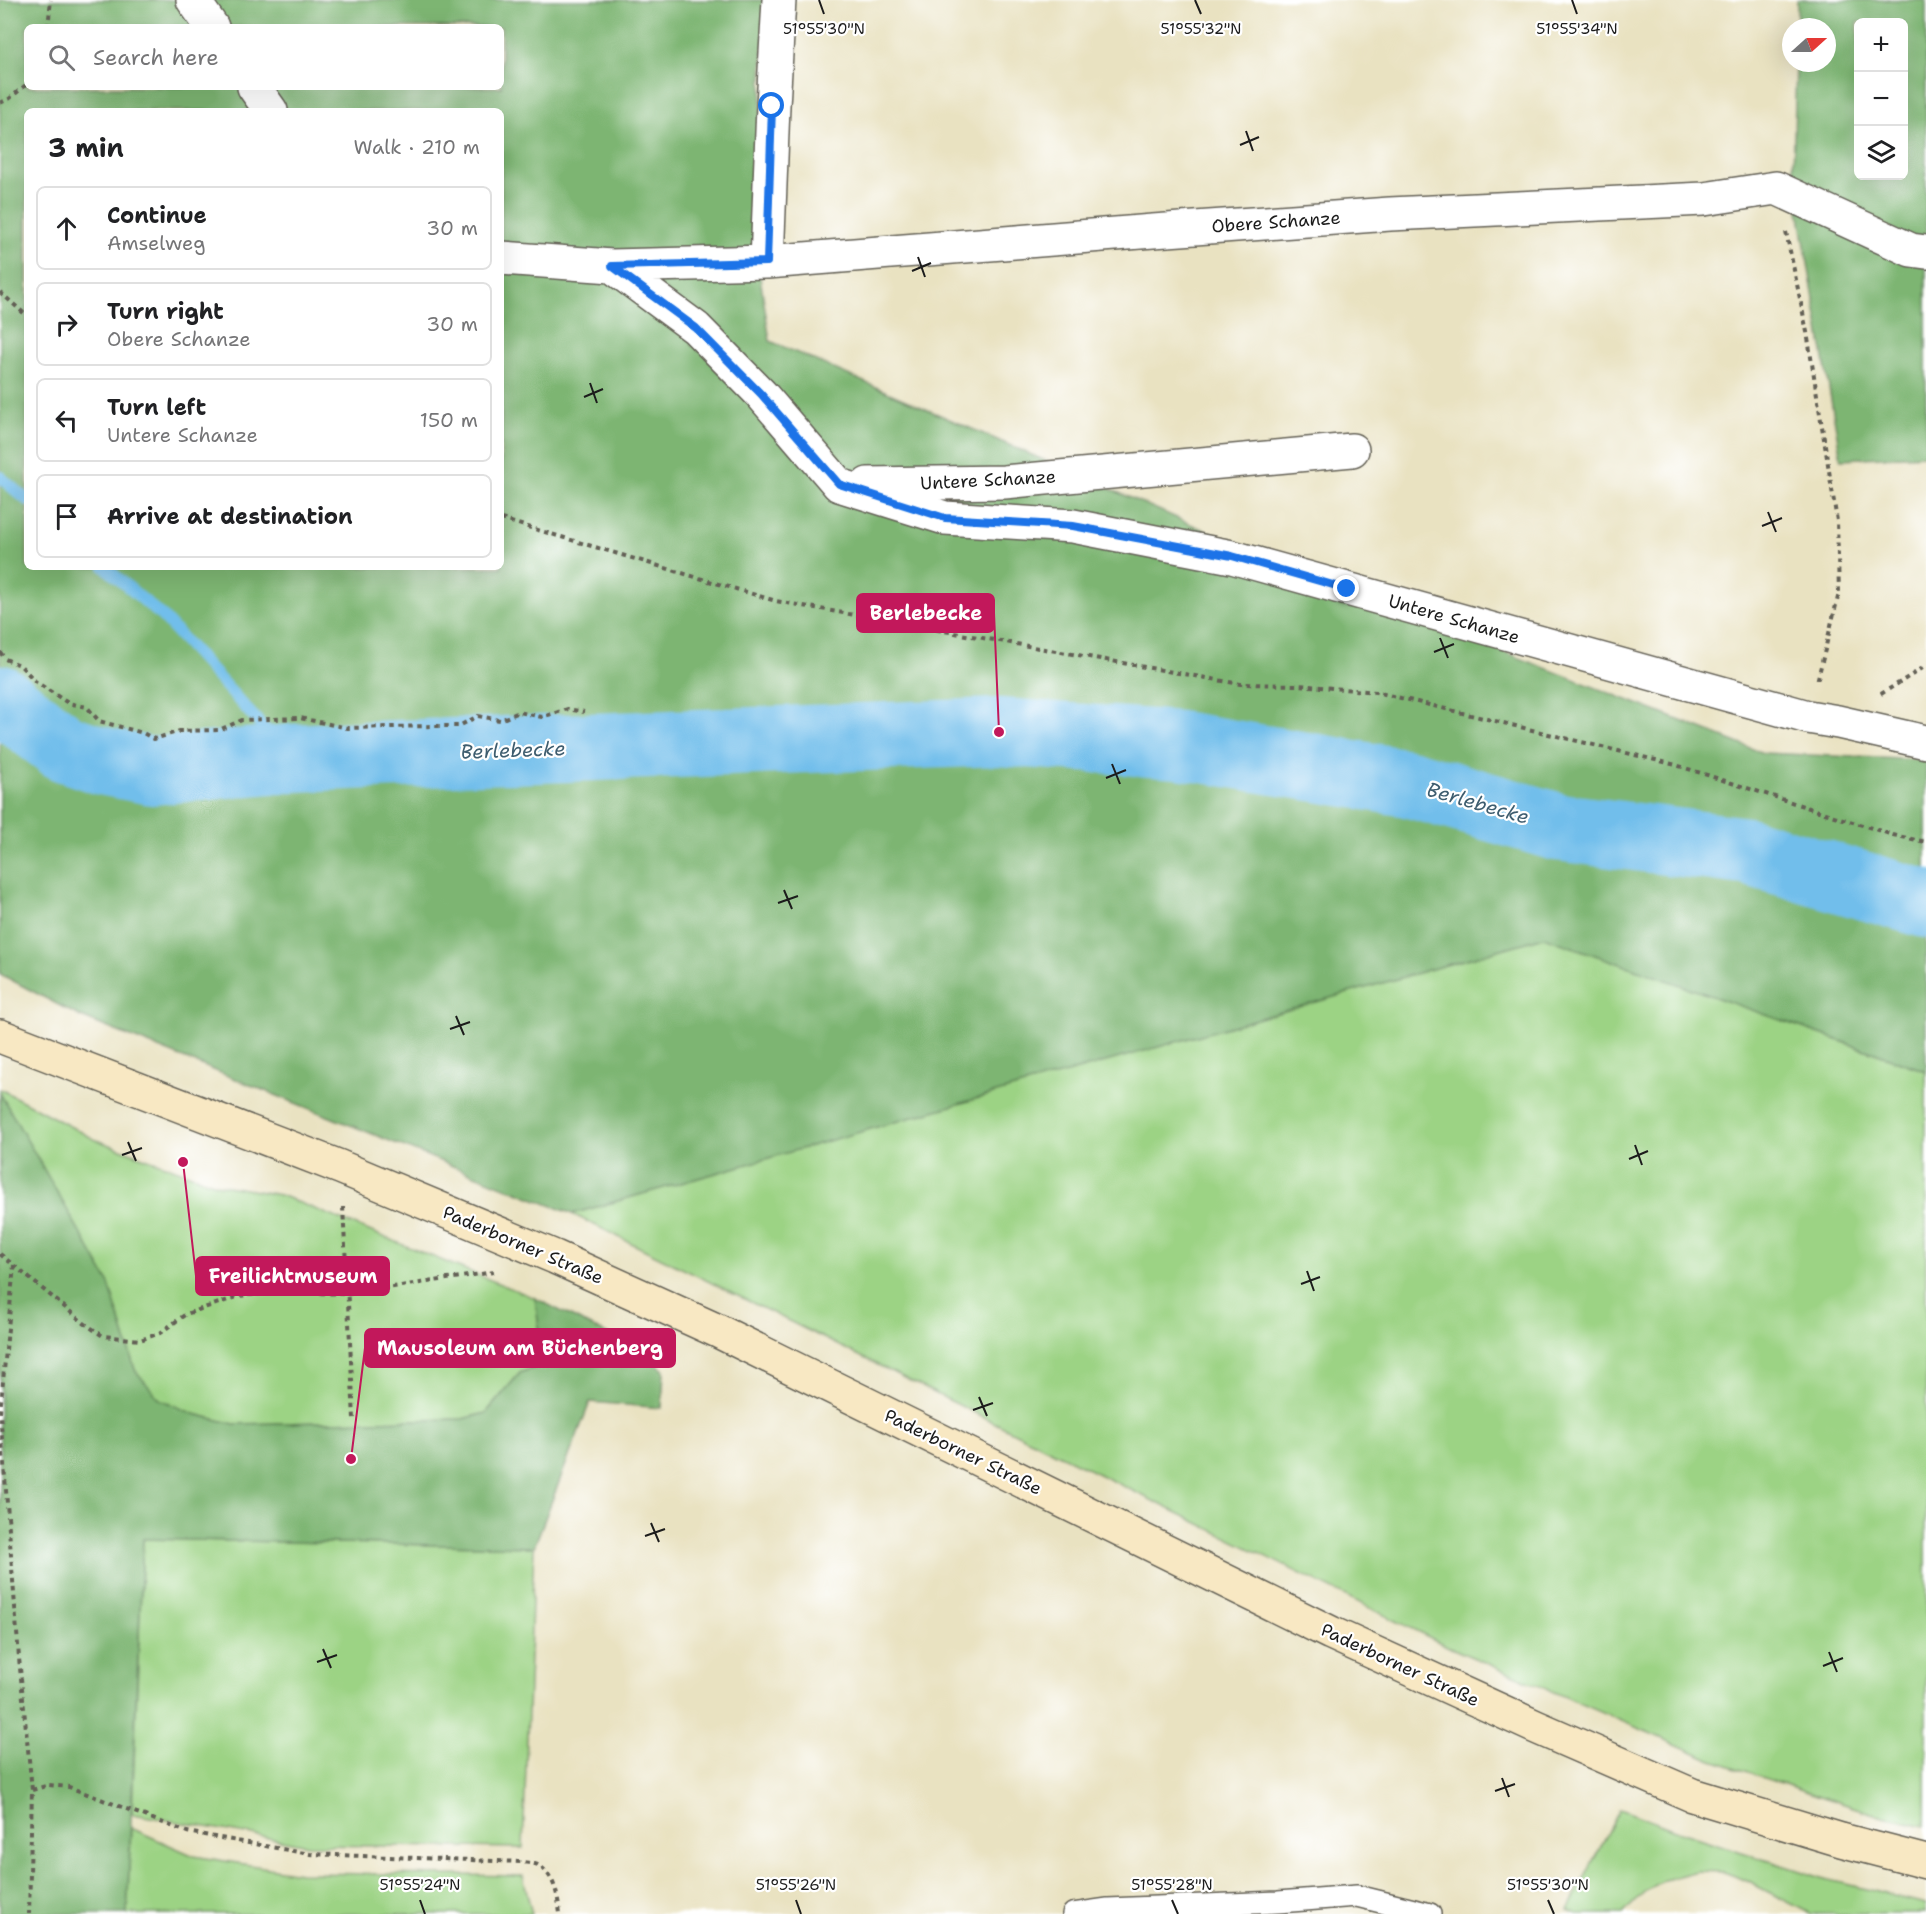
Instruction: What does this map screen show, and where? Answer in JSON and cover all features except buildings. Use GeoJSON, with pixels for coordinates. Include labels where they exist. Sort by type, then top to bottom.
{"type":"FeatureCollection","features":[{"type":"Feature","properties":{"kind":"main road","name":"Paderborner Straße"},"geometry":{"type":"LineString","coordinates":[[0,1036],[340,1167],[555,1257],[718,1331],[1331,1633],[1536,1727],[1692,1795],[1841,1840],[1926,1862]]}},
{"type":"Feature","properties":{"kind":"street"},"geometry":{"type":"LineString","coordinates":[[193,0],[210,24]]}},
{"type":"Feature","properties":{"kind":"street"},"geometry":{"type":"LineString","coordinates":[[767,262],[772,106],[779,0]]}},
{"type":"Feature","properties":{"kind":"street"},"geometry":{"type":"LineString","coordinates":[[256,90],[269,108]]}},
{"type":"Feature","properties":{"kind":"street"},"geometry":{"type":"LineString","coordinates":[[1776,188],[1911,250],[1926,252]]}},
{"type":"Feature","properties":{"kind":"street","name":"Obere Schanze"},"geometry":{"type":"LineString","coordinates":[[612,266],[767,262],[1390,214],[1704,199],[1776,188]]}},
{"type":"Feature","properties":{"kind":"street"},"geometry":{"type":"LineString","coordinates":[[504,259],[612,266],[696,328],[761,394],[839,484]]}},
{"type":"Feature","properties":{"kind":"street","name":"Untere Schanze"},"geometry":{"type":"LineString","coordinates":[[839,484],[1004,482],[1352,450]]}},
{"type":"Feature","properties":{"kind":"street","name":"Untere Schanze"},"geometry":{"type":"LineString","coordinates":[[839,484],[945,518],[1073,526],[1232,556],[1808,717],[1926,742]]}},
{"type":"Feature","properties":{"kind":"lane"},"geometry":{"type":"LineString","coordinates":[[1073,1914],[1357,1896],[1430,1914]]}},
{"type":"Feature","properties":{"kind":"path"},"geometry":{"type":"LineString","coordinates":[[48,24],[51,0]]}},
{"type":"Feature","properties":{"kind":"path"},"geometry":{"type":"LineString","coordinates":[[0,103],[9,99],[24,86]]}},
{"type":"Feature","properties":{"kind":"path"},"geometry":{"type":"LineString","coordinates":[[1776,188],[1807,332],[1837,521],[1839,593],[1808,717]]}},
{"type":"Feature","properties":{"kind":"path"},"geometry":{"type":"LineString","coordinates":[[0,292],[24,313]]}},
{"type":"Feature","properties":{"kind":"path"},"geometry":{"type":"LineString","coordinates":[[504,520],[776,601],[1240,684],[1299,685],[1376,692],[1676,765],[1893,835],[1926,842]]}},
{"type":"Feature","properties":{"kind":"path"},"geometry":{"type":"LineString","coordinates":[[0,652],[4,659],[20,665],[36,682],[68,703],[87,707],[99,721],[143,733],[154,739],[180,731],[219,730],[242,720],[300,718],[348,728],[459,726],[478,716],[500,720],[519,712],[542,717],[568,709],[584,712]]}},
{"type":"Feature","properties":{"kind":"path"},"geometry":{"type":"LineString","coordinates":[[340,1167],[354,1419]]}},
{"type":"Feature","properties":{"kind":"path"},"geometry":{"type":"LineString","coordinates":[[0,1254],[103,1336],[140,1340],[160,1333],[186,1314],[240,1296],[279,1292],[347,1294],[501,1271]]}},
{"type":"Feature","properties":{"kind":"path"},"geometry":{"type":"LineString","coordinates":[[14,1265],[0,1413],[32,1790],[29,1914]]}},
{"type":"Feature","properties":{"kind":"path"},"geometry":{"type":"LineString","coordinates":[[32,1790],[49,1785],[69,1787],[187,1832],[310,1854],[523,1862],[537,1865],[550,1878],[558,1895],[560,1914]]}},
{"type":"Feature","properties":{"kind":"green space"},"geometry":{"type":"Polygon","coordinates":[[[0,0],[765,0],[756,251],[770,341],[1310,576],[1763,753],[1926,760],[1926,1071],[1544,937],[572,1214],[81,1017],[0,974],[0,0]]]}},
{"type":"Feature","properties":{"kind":"green space"},"geometry":{"type":"Polygon","coordinates":[[[1797,0],[1926,0],[1926,455],[1841,459],[1793,175],[1796,72],[1836,72],[1836,18],[1797,18],[1797,0]]]}},
{"type":"Feature","properties":{"kind":"green space"},"geometry":{"type":"Polygon","coordinates":[[[1544,937],[1926,1071],[1926,1826],[1883,1817],[1710,1759],[1451,1648],[572,1214],[1544,937]]]}},
{"type":"Feature","properties":{"kind":"green space"},"geometry":{"type":"Polygon","coordinates":[[[0,1089],[94,1139],[216,1184],[280,1195],[535,1298],[544,1364],[520,1373],[486,1413],[462,1419],[234,1424],[194,1414],[158,1399],[135,1370],[108,1281],[0,1093],[0,1089]]]}},
{"type":"Feature","properties":{"kind":"green space"},"geometry":{"type":"Polygon","coordinates":[[[0,1093],[108,1281],[135,1370],[159,1399],[194,1414],[234,1424],[462,1419],[486,1413],[520,1373],[544,1364],[535,1298],[636,1349],[664,1370],[662,1408],[590,1402],[534,1547],[143,1539],[127,1914],[0,1914],[0,1093]]]}},
{"type":"Feature","properties":{"kind":"green space"},"geometry":{"type":"Polygon","coordinates":[[[143,1539],[534,1547],[523,1848],[308,1845],[132,1814],[143,1539]]]}},
{"type":"Feature","properties":{"kind":"green space"},"geometry":{"type":"Polygon","coordinates":[[[1620,1809],[1680,1832],[1822,1878],[1926,1904],[1926,1914],[1811,1914],[1747,1881],[1723,1872],[1697,1871],[1664,1880],[1644,1892],[1623,1914],[1578,1914],[1568,1910],[1620,1809]]]}},
{"type":"Feature","properties":{"kind":"green space"},"geometry":{"type":"Polygon","coordinates":[[[131,1828],[194,1856],[300,1873],[523,1876],[532,1914],[127,1914],[131,1828]]]}},
{"type":"Feature","properties":{"kind":"waterway"},"geometry":{"type":"LineString","coordinates":[[0,477],[24,497]]}},
{"type":"Feature","properties":{"kind":"waterway"},"geometry":{"type":"LineString","coordinates":[[108,570],[163,617],[291,758]]}},
{"type":"Feature","properties":{"kind":"waterway","name":"Berlebecke"},"geometry":{"type":"LineString","coordinates":[[0,699],[65,748],[106,762],[152,771],[291,758],[999,732],[1179,745],[1408,783],[1558,827],[1746,851],[1926,904]]}},
{"type":"Feature","properties":{"kind":"place","name":"Berlebecke"},"geometry":{"type":"Point","coordinates":[999,732]}},
{"type":"Feature","properties":{"kind":"place","name":"Freilichtmuseum"},"geometry":{"type":"Point","coordinates":[183,1162]}},
{"type":"Feature","properties":{"kind":"place","name":"Mausoleum am Büchenberg"},"geometry":{"type":"Point","coordinates":[351,1459]}},
{"type":"Feature","properties":{"kind":"route"},"geometry":{"type":"LineString","coordinates":[[772,106],[767,262],[612,266],[696,328],[761,394],[839,484],[945,518],[1073,526],[1232,556],[1347,589]]}}]}
